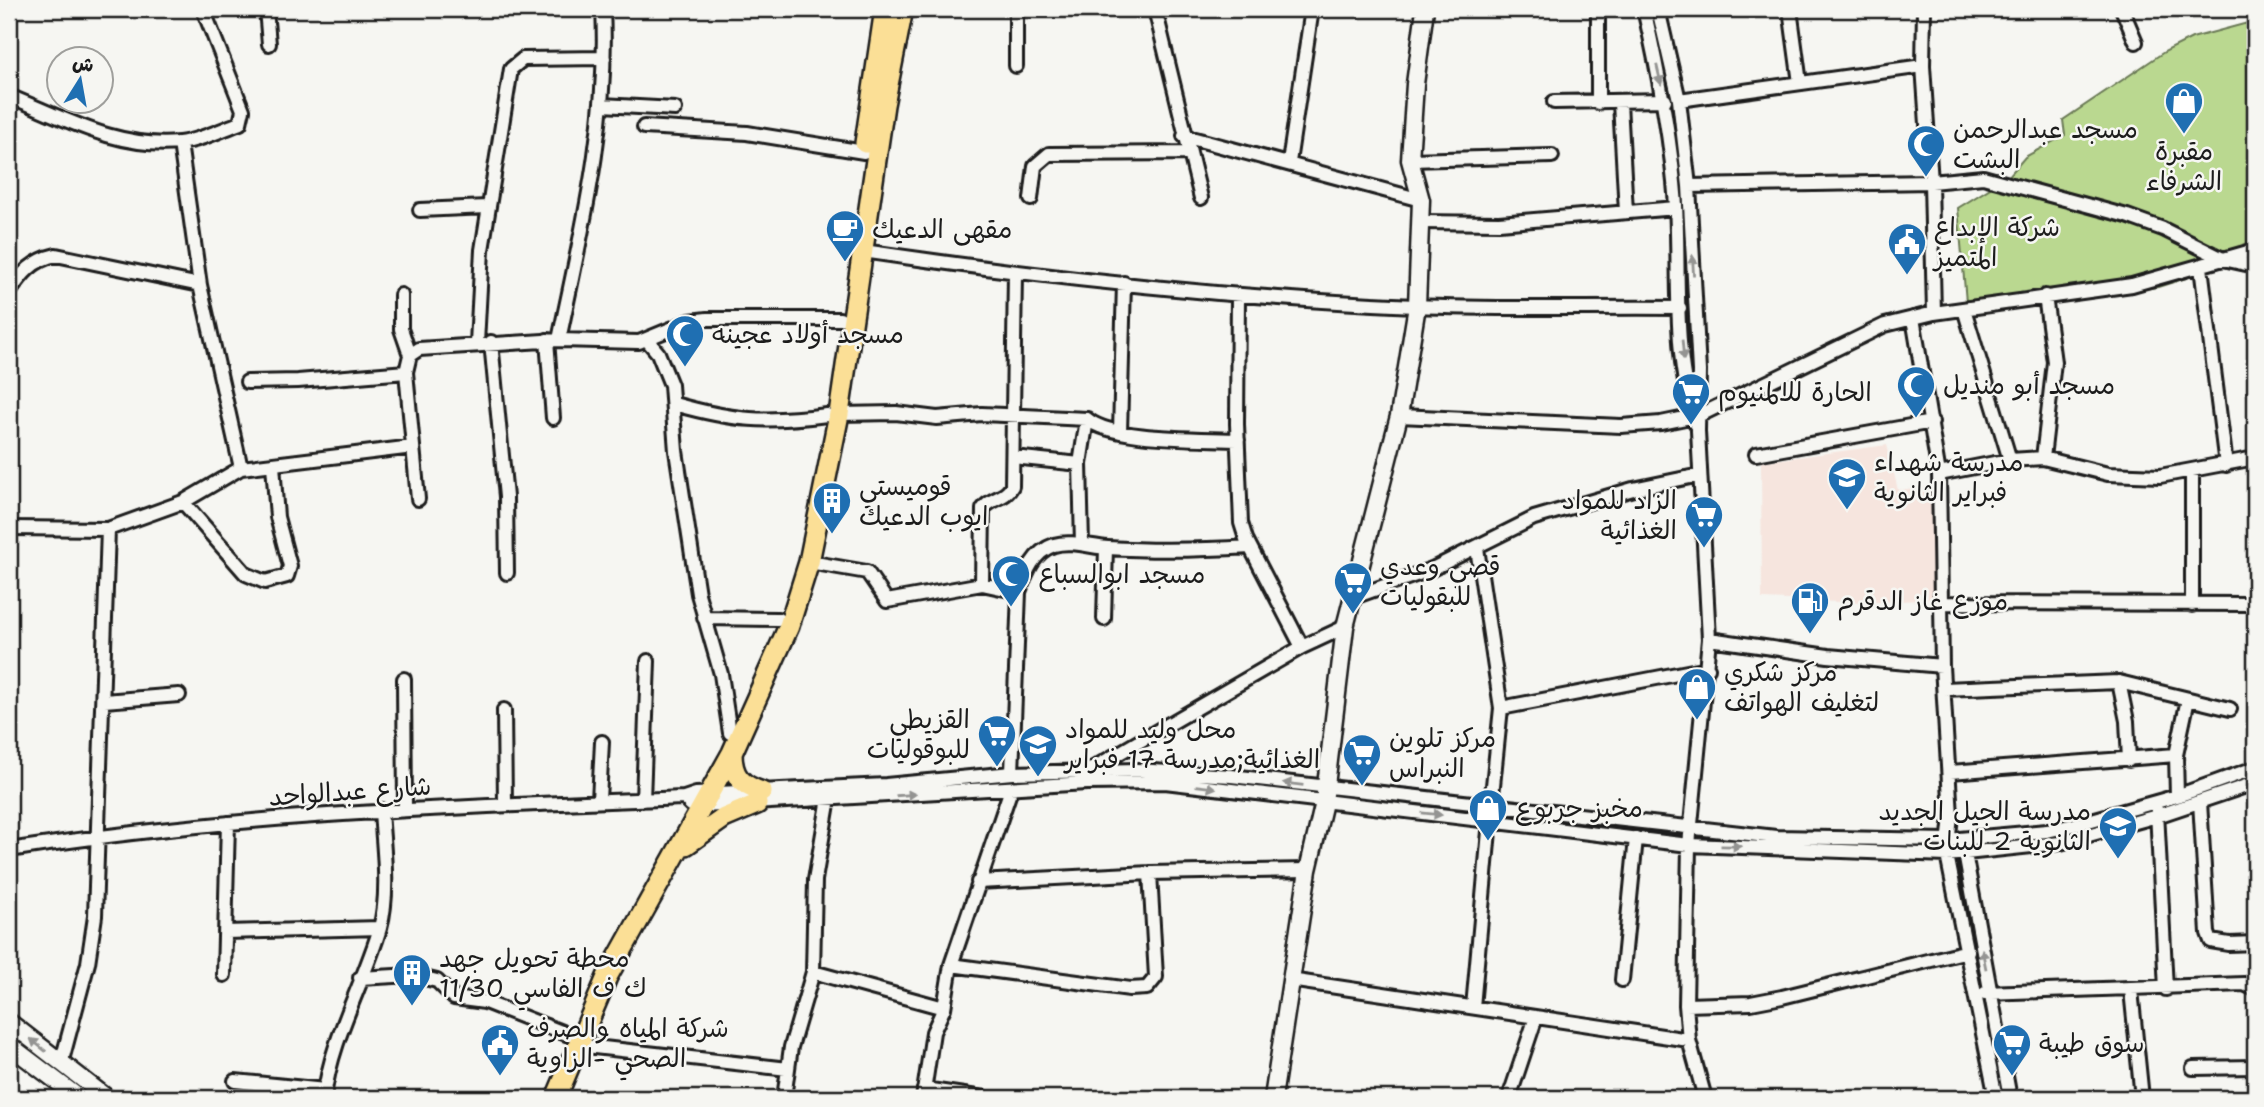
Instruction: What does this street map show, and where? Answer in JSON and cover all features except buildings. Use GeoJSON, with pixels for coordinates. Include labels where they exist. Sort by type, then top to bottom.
{"type":"FeatureCollection","features":[{"type":"Feature","properties":{"kind":"main road"},"geometry":{"type":"LineString","coordinates":[[556,1098],[573,1040],[597,975],[697,799],[758,678],[798,558],[833,414],[840,319],[886,9]]}},
{"type":"Feature","properties":{"kind":"main road"},"geometry":{"type":"LineString","coordinates":[[543,1098],[679,850],[697,799],[732,753],[789,626],[809,562],[863,251],[890,63],[903,9]]}},
{"type":"Feature","properties":{"kind":"main road"},"geometry":{"type":"LineString","coordinates":[[679,850],[711,825],[760,798],[735,775],[732,753]]}},
{"type":"Feature","properties":{"kind":"street"},"geometry":{"type":"LineString","coordinates":[[9,96],[114,138],[180,143],[240,123],[243,114],[203,9]]}},
{"type":"Feature","properties":{"kind":"street"},"geometry":{"type":"LineString","coordinates":[[266,9],[269,44]]}},
{"type":"Feature","properties":{"kind":"street"},"geometry":{"type":"LineString","coordinates":[[554,418],[553,340],[590,195],[602,105],[603,9]]}},
{"type":"Feature","properties":{"kind":"street"},"geometry":{"type":"LineString","coordinates":[[1016,9],[1016,66]]}},
{"type":"Feature","properties":{"kind":"street"},"geometry":{"type":"LineString","coordinates":[[1155,9],[1200,198]]}},
{"type":"Feature","properties":{"kind":"street"},"geometry":{"type":"LineString","coordinates":[[1289,162],[1312,9]]}},
{"type":"Feature","properties":{"kind":"street"},"geometry":{"type":"LineString","coordinates":[[1273,1098],[1308,870],[1325,795],[1345,627],[1399,416],[1417,306],[1421,200],[1410,160],[1415,84],[1425,9]]}},
{"type":"Feature","properties":{"kind":"street"},"geometry":{"type":"LineString","coordinates":[[1598,9],[1598,103]]}},
{"type":"Feature","properties":{"kind":"street"},"geometry":{"type":"LineString","coordinates":[[1644,9],[1665,100],[1676,208],[1679,308],[1685,373],[1697,416]]}},
{"type":"Feature","properties":{"kind":"street"},"geometry":{"type":"LineString","coordinates":[[1658,9],[1679,100],[1689,186],[1697,416],[1709,639],[1690,828],[1686,1005],[1689,1040],[1705,1098]]}},
{"type":"Feature","properties":{"kind":"street"},"geometry":{"type":"LineString","coordinates":[[1790,9],[1800,83]]}},
{"type":"Feature","properties":{"kind":"street"},"geometry":{"type":"LineString","coordinates":[[1924,9],[1923,66],[1931,182],[1934,313]]}},
{"type":"Feature","properties":{"kind":"street"},"geometry":{"type":"LineString","coordinates":[[2122,9],[2136,42]]}},
{"type":"Feature","properties":{"kind":"street"},"geometry":{"type":"LineString","coordinates":[[477,343],[476,313],[487,207],[514,64],[523,59],[558,56],[604,58]]}},
{"type":"Feature","properties":{"kind":"street"},"geometry":{"type":"LineString","coordinates":[[1679,100],[1923,66]]}},
{"type":"Feature","properties":{"kind":"street"},"geometry":{"type":"LineString","coordinates":[[1554,102],[1620,103],[1665,100]]}},
{"type":"Feature","properties":{"kind":"street"},"geometry":{"type":"LineString","coordinates":[[1620,103],[1626,212]]}},
{"type":"Feature","properties":{"kind":"street"},"geometry":{"type":"LineString","coordinates":[[602,105],[675,109]]}},
{"type":"Feature","properties":{"kind":"street"},"geometry":{"type":"LineString","coordinates":[[644,127],[747,133],[864,152]]}},
{"type":"Feature","properties":{"kind":"street"},"geometry":{"type":"LineString","coordinates":[[1184,136],[1289,162],[1421,200]]}},
{"type":"Feature","properties":{"kind":"street"},"geometry":{"type":"LineString","coordinates":[[180,143],[200,285],[241,468]]}},
{"type":"Feature","properties":{"kind":"street"},"geometry":{"type":"LineString","coordinates":[[1031,199],[1035,166],[1049,154],[1188,153]]}},
{"type":"Feature","properties":{"kind":"street"},"geometry":{"type":"LineString","coordinates":[[1410,160],[1552,156]]}},
{"type":"Feature","properties":{"kind":"street"},"geometry":{"type":"LineString","coordinates":[[1689,186],[1931,182],[1983,177],[2127,216],[2163,229],[2223,259],[2255,266]]}},
{"type":"Feature","properties":{"kind":"street"},"geometry":{"type":"LineString","coordinates":[[420,209],[487,207]]}},
{"type":"Feature","properties":{"kind":"street"},"geometry":{"type":"LineString","coordinates":[[1420,222],[1499,223],[1676,208]]}},
{"type":"Feature","properties":{"kind":"street"},"geometry":{"type":"LineString","coordinates":[[1399,416],[1621,426],[1697,416],[1885,325],[1934,313],[2132,285],[2255,250]]}},
{"type":"Feature","properties":{"kind":"street"},"geometry":{"type":"LineString","coordinates":[[863,251],[1015,273],[1238,296],[1417,306],[1679,308]]}},
{"type":"Feature","properties":{"kind":"street"},"geometry":{"type":"LineString","coordinates":[[9,293],[21,274],[41,258],[57,255],[200,285]]}},
{"type":"Feature","properties":{"kind":"street"},"geometry":{"type":"LineString","coordinates":[[2201,267],[2226,465]]}},
{"type":"Feature","properties":{"kind":"street"},"geometry":{"type":"LineString","coordinates":[[982,584],[983,509],[989,502],[1005,497],[1011,490],[1015,273]]}},
{"type":"Feature","properties":{"kind":"street"},"geometry":{"type":"LineString","coordinates":[[1120,432],[1124,283]]}},
{"type":"Feature","properties":{"kind":"street"},"geometry":{"type":"LineString","coordinates":[[401,295],[401,328],[410,355],[406,372],[418,499]]}},
{"type":"Feature","properties":{"kind":"street"},"geometry":{"type":"LineString","coordinates":[[1238,296],[1240,516],[1250,547],[1302,647]]}},
{"type":"Feature","properties":{"kind":"street"},"geometry":{"type":"LineString","coordinates":[[2043,458],[2054,362],[2045,296]]}},
{"type":"Feature","properties":{"kind":"street"},"geometry":{"type":"LineString","coordinates":[[1964,309],[2010,460]]}},
{"type":"Feature","properties":{"kind":"street"},"geometry":{"type":"LineString","coordinates":[[1913,318],[1939,474],[1942,666],[1951,816],[1947,855],[1996,1098]]}},
{"type":"Feature","properties":{"kind":"street"},"geometry":{"type":"LineString","coordinates":[[410,355],[424,347],[491,342],[648,340],[676,326],[708,319],[840,319]]}},
{"type":"Feature","properties":{"kind":"street"},"geometry":{"type":"LineString","coordinates":[[648,340],[666,368],[674,404],[676,451],[704,618],[721,674],[730,733]]}},
{"type":"Feature","properties":{"kind":"street"},"geometry":{"type":"LineString","coordinates":[[491,342],[506,497],[507,573]]}},
{"type":"Feature","properties":{"kind":"street"},"geometry":{"type":"LineString","coordinates":[[247,382],[298,381],[406,372]]}},
{"type":"Feature","properties":{"kind":"street"},"geometry":{"type":"LineString","coordinates":[[674,404],[744,421],[787,421],[833,414],[937,418],[1014,415],[1087,419],[1095,425],[1120,432],[1238,440]]}},
{"type":"Feature","properties":{"kind":"street"},"geometry":{"type":"LineString","coordinates":[[1082,544],[1080,464],[1087,419]]}},
{"type":"Feature","properties":{"kind":"street"},"geometry":{"type":"LineString","coordinates":[[1756,454],[1932,422]]}},
{"type":"Feature","properties":{"kind":"street"},"geometry":{"type":"LineString","coordinates":[[9,528],[108,528],[183,502],[241,468],[413,447]]}},
{"type":"Feature","properties":{"kind":"street"},"geometry":{"type":"LineString","coordinates":[[1013,457],[1080,464]]}},
{"type":"Feature","properties":{"kind":"street"},"geometry":{"type":"LineString","coordinates":[[1939,474],[2010,460],[2043,458],[2108,474],[2160,476],[2255,458]]}},
{"type":"Feature","properties":{"kind":"street"},"geometry":{"type":"LineString","coordinates":[[183,502],[246,574],[265,582],[287,576],[290,566],[276,517],[273,465]]}},
{"type":"Feature","properties":{"kind":"street"},"geometry":{"type":"LineString","coordinates":[[2192,471],[2192,605]]}},
{"type":"Feature","properties":{"kind":"street"},"geometry":{"type":"LineString","coordinates":[[1351,598],[1432,569],[1534,518],[1633,489],[1700,475]]}},
{"type":"Feature","properties":{"kind":"street"},"geometry":{"type":"LineString","coordinates":[[61,1064],[92,939],[99,836],[108,528]]}},
{"type":"Feature","properties":{"kind":"street"},"geometry":{"type":"LineString","coordinates":[[1012,773],[1019,592],[1028,567],[1041,553],[1054,545],[1082,544],[1107,548],[1250,547]]}},
{"type":"Feature","properties":{"kind":"street"},"geometry":{"type":"LineString","coordinates":[[1104,620],[1107,548]]}},
{"type":"Feature","properties":{"kind":"street"},"geometry":{"type":"LineString","coordinates":[[1478,548],[1500,708],[1491,806]]}},
{"type":"Feature","properties":{"kind":"street"},"geometry":{"type":"LineString","coordinates":[[809,562],[867,572],[887,601],[982,584],[1019,592]]}},
{"type":"Feature","properties":{"kind":"street"},"geometry":{"type":"LineString","coordinates":[[1941,603],[2255,604]]}},
{"type":"Feature","properties":{"kind":"street"},"geometry":{"type":"LineString","coordinates":[[704,618],[778,619]]}},
{"type":"Feature","properties":{"kind":"street"},"geometry":{"type":"LineString","coordinates":[[1087,772],[1302,647],[1345,627]]}},
{"type":"Feature","properties":{"kind":"street"},"geometry":{"type":"LineString","coordinates":[[1709,639],[1828,656],[1942,666]]}},
{"type":"Feature","properties":{"kind":"street"},"geometry":{"type":"LineString","coordinates":[[643,800],[648,661]]}},
{"type":"Feature","properties":{"kind":"street"},"geometry":{"type":"LineString","coordinates":[[1500,708],[1708,668]]}},
{"type":"Feature","properties":{"kind":"street"},"geometry":{"type":"LineString","coordinates":[[404,679],[405,808]]}},
{"type":"Feature","properties":{"kind":"street"},"geometry":{"type":"LineString","coordinates":[[1944,689],[2119,682],[2230,709]]}},
{"type":"Feature","properties":{"kind":"street"},"geometry":{"type":"LineString","coordinates":[[2119,682],[2127,722],[2129,760]]}},
{"type":"Feature","properties":{"kind":"street"},"geometry":{"type":"LineString","coordinates":[[104,701],[179,695]]}},
{"type":"Feature","properties":{"kind":"street"},"geometry":{"type":"LineString","coordinates":[[2177,796],[2176,755],[2188,699]]}},
{"type":"Feature","properties":{"kind":"street"},"geometry":{"type":"LineString","coordinates":[[504,710],[505,804]]}},
{"type":"Feature","properties":{"kind":"street"},"geometry":{"type":"LineString","coordinates":[[599,800],[602,742]]}},
{"type":"Feature","properties":{"kind":"street"},"geometry":{"type":"LineString","coordinates":[[1950,772],[2176,755]]}},
{"type":"Feature","properties":{"kind":"street"},"geometry":{"type":"LineString","coordinates":[[829,794],[1165,782],[1491,806],[1776,836],[1948,840],[2047,831],[2177,796],[2255,768]]}},
{"type":"Feature","properties":{"kind":"street"},"geometry":{"type":"LineString","coordinates":[[829,794],[1012,773],[1137,770],[1231,776],[1325,795],[1490,820],[1689,845],[1947,855],[2060,843],[2157,816],[2255,783]]}},
{"type":"Feature","properties":{"kind":"street"},"geometry":{"type":"LineString","coordinates":[[985,1098],[923,1094],[933,1032],[944,1008],[951,965],[1011,789]]}},
{"type":"Feature","properties":{"kind":"street"},"geometry":{"type":"LineString","coordinates":[[784,1098],[791,1047],[813,972],[815,880],[829,794]]}},
{"type":"Feature","properties":{"kind":"street","name":"شارع عبدالواحد"},"geometry":{"type":"LineString","coordinates":[[9,850],[99,836],[405,808],[829,794]]}},
{"type":"Feature","properties":{"kind":"street"},"geometry":{"type":"LineString","coordinates":[[2157,802],[2166,989]]}},
{"type":"Feature","properties":{"kind":"street"},"geometry":{"type":"LineString","coordinates":[[2200,802],[2208,933],[2211,941],[2255,943]]}},
{"type":"Feature","properties":{"kind":"street"},"geometry":{"type":"LineString","coordinates":[[235,1082],[325,1094],[360,978],[380,928],[384,898],[382,810]]}},
{"type":"Feature","properties":{"kind":"street"},"geometry":{"type":"LineString","coordinates":[[1951,816],[1963,839],[2010,1098]]}},
{"type":"Feature","properties":{"kind":"street"},"geometry":{"type":"LineString","coordinates":[[1473,1007],[1490,820]]}},
{"type":"Feature","properties":{"kind":"street"},"geometry":{"type":"LineString","coordinates":[[224,975],[228,823]]}},
{"type":"Feature","properties":{"kind":"street"},"geometry":{"type":"LineString","coordinates":[[1622,980],[1636,838]]}},
{"type":"Feature","properties":{"kind":"street"},"geometry":{"type":"LineString","coordinates":[[978,882],[1150,873],[1308,870]]}},
{"type":"Feature","properties":{"kind":"street"},"geometry":{"type":"LineString","coordinates":[[951,965],[1130,989],[1147,988],[1156,977],[1150,873]]}},
{"type":"Feature","properties":{"kind":"street"},"geometry":{"type":"LineString","coordinates":[[225,932],[380,928]]}},
{"type":"Feature","properties":{"kind":"street"},"geometry":{"type":"LineString","coordinates":[[1686,1005],[1751,1003],[1968,951]]}},
{"type":"Feature","properties":{"kind":"street"},"geometry":{"type":"LineString","coordinates":[[813,972],[944,1008]]}},
{"type":"Feature","properties":{"kind":"street"},"geometry":{"type":"LineString","coordinates":[[360,978],[412,975],[437,981],[454,998],[485,1002],[573,1040],[788,1069]]}},
{"type":"Feature","properties":{"kind":"street"},"geometry":{"type":"LineString","coordinates":[[1290,980],[1689,1040]]}},
{"type":"Feature","properties":{"kind":"street"},"geometry":{"type":"LineString","coordinates":[[1976,993],[2166,989],[2244,984],[2255,989]]}},
{"type":"Feature","properties":{"kind":"street"},"geometry":{"type":"LineString","coordinates":[[2131,990],[2142,1098]]}},
{"type":"Feature","properties":{"kind":"street"},"geometry":{"type":"LineString","coordinates":[[1509,1098],[1536,1017]]}},
{"type":"Feature","properties":{"kind":"street"},"geometry":{"type":"LineString","coordinates":[[9,1022],[107,1098]]}},
{"type":"Feature","properties":{"kind":"street"},"geometry":{"type":"LineString","coordinates":[[9,1045],[79,1098]]}},
{"type":"Feature","properties":{"kind":"street"},"geometry":{"type":"LineString","coordinates":[[2193,1068],[2255,1067]]}},
{"type":"Feature","properties":{"kind":"shaded area","name":"مدرسة شهداء فبراير الثانوية"},"geometry":{"type":"Polygon","coordinates":[[[1887,445],[1898,490],[1933,486],[1936,599],[1865,603],[1762,599],[1761,462],[1887,445]]]}},
{"type":"Feature","properties":{"kind":"green space"},"geometry":{"type":"Polygon","coordinates":[[[2255,21],[2255,256],[2158,287],[1967,314],[1958,208],[2008,177],[2025,157],[2065,135],[2063,120],[2164,52],[2192,38],[2255,21]]]}},
{"type":"Feature","properties":{"kind":"place","name":"مقبرة الشرفاء"},"geometry":{"type":"Point","coordinates":[2184,135]}},
{"type":"Feature","properties":{"kind":"place","name":"مسجد عبدالرحمن البشت"},"geometry":{"type":"Point","coordinates":[1926,178]}},
{"type":"Feature","properties":{"kind":"place","name":"مقهى الدعيك"},"geometry":{"type":"Point","coordinates":[845,263]}},
{"type":"Feature","properties":{"kind":"place","name":"شركة الإبداع المتميز"},"geometry":{"type":"Point","coordinates":[1907,276]}},
{"type":"Feature","properties":{"kind":"place","name":"مسجد أولاد عجينه"},"geometry":{"type":"Point","coordinates":[685,368]}},
{"type":"Feature","properties":{"kind":"place","name":"مسجد أبو منديل"},"geometry":{"type":"Point","coordinates":[1916,419]}},
{"type":"Feature","properties":{"kind":"place","name":"الحارة للالمنيوم"},"geometry":{"type":"Point","coordinates":[1691,426]}},
{"type":"Feature","properties":{"kind":"place","name":"مدرسة شهداء فبراير الثانوية"},"geometry":{"type":"Point","coordinates":[1847,511]}},
{"type":"Feature","properties":{"kind":"place","name":"قوميستي ايوب الدعيك"},"geometry":{"type":"Point","coordinates":[832,535]}},
{"type":"Feature","properties":{"kind":"place","name":"الزاد للمواد الغذائية"},"geometry":{"type":"Point","coordinates":[1704,549]}},
{"type":"Feature","properties":{"kind":"place","name":"مسجد ابوالسباع"},"geometry":{"type":"Point","coordinates":[1011,608]}},
{"type":"Feature","properties":{"kind":"place","name":"قصي وعدي للبقوليات"},"geometry":{"type":"Point","coordinates":[1353,615]}},
{"type":"Feature","properties":{"kind":"place","name":"موزع غاز الدقرم"},"geometry":{"type":"Point","coordinates":[1810,635]}},
{"type":"Feature","properties":{"kind":"place","name":"مركز شكري لتغليف الهواتف"},"geometry":{"type":"Point","coordinates":[1697,721]}},
{"type":"Feature","properties":{"kind":"place","name":"القزيطي للبوقوليات"},"geometry":{"type":"Point","coordinates":[997,768]}},
{"type":"Feature","properties":{"kind":"place","name":"محل وليد للمواد الغذائية;مدرسة 17 فبراير"},"geometry":{"type":"Point","coordinates":[1038,778]}},
{"type":"Feature","properties":{"kind":"place","name":"مركز تلوين النبراس"},"geometry":{"type":"Point","coordinates":[1362,787]}},
{"type":"Feature","properties":{"kind":"place","name":"مخبز جربوع"},"geometry":{"type":"Point","coordinates":[1488,842]}},
{"type":"Feature","properties":{"kind":"place","name":"مدرسة الجيل الجديد الثانوية 2 للبنات"},"geometry":{"type":"Point","coordinates":[2118,860]}},
{"type":"Feature","properties":{"kind":"place","name":"محطة تحويل جهد 11/30 ك ف الفاسي"},"geometry":{"type":"Point","coordinates":[412,1007]}},
{"type":"Feature","properties":{"kind":"place","name":"شركة المياه والصرف الصحي -الزاوية"},"geometry":{"type":"Point","coordinates":[500,1077]}},
{"type":"Feature","properties":{"kind":"place","name":"سوق طيبة"},"geometry":{"type":"Point","coordinates":[2012,1077]}}]}
